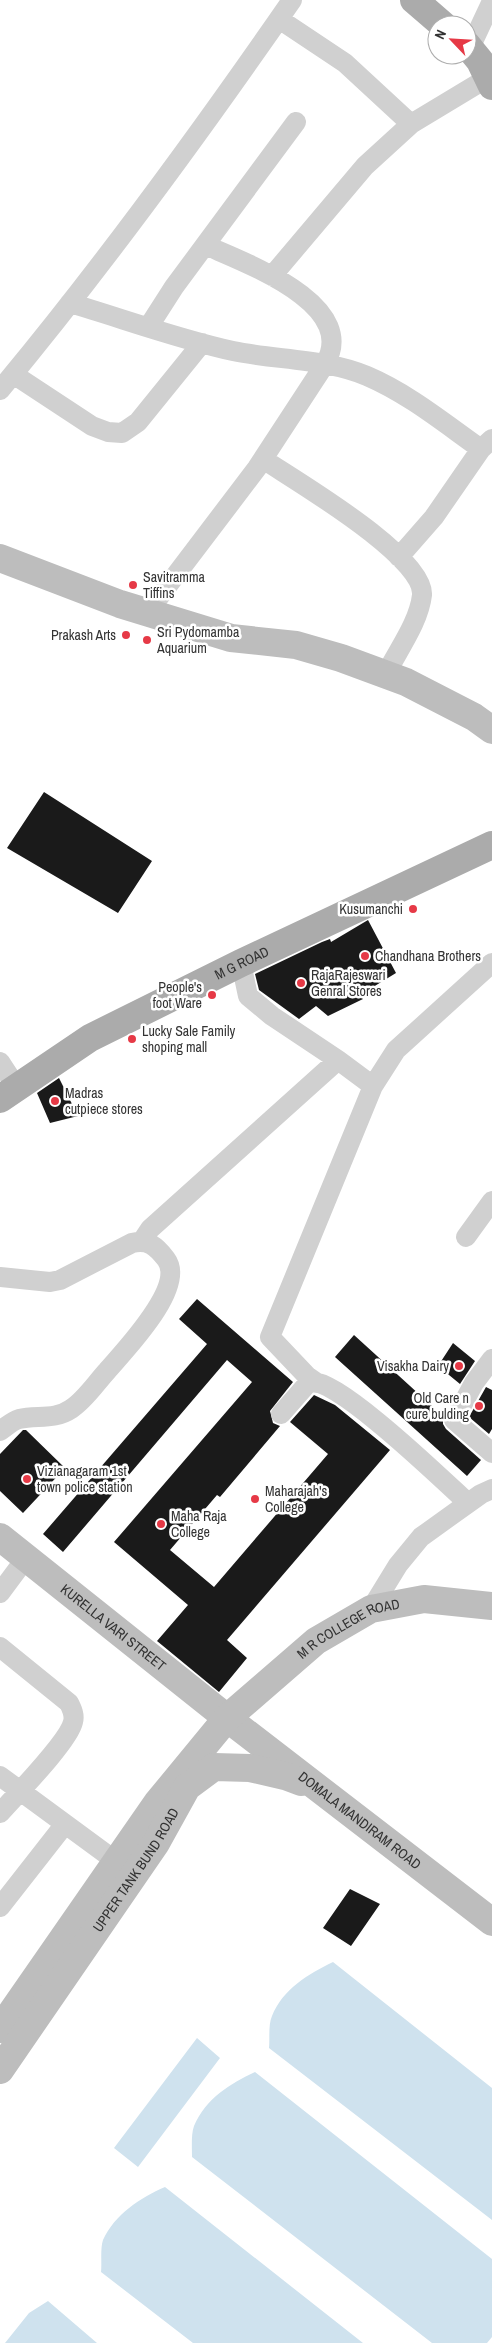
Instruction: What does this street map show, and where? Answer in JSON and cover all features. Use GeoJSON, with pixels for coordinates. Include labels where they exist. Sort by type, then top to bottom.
{"type":"FeatureCollection","features":[{"type":"Feature","properties":{"kind":"main road"},"geometry":{"type":"LineString","coordinates":[[414,0],[431,15]]}},
{"type":"Feature","properties":{"kind":"main road"},"geometry":{"type":"LineString","coordinates":[[477,57],[490,81]]}},
{"type":"Feature","properties":{"kind":"main road","name":"M G ROAD"},"geometry":{"type":"LineString","coordinates":[[8,1094],[90,1038],[241,963],[492,845]]}},
{"type":"Feature","properties":{"kind":"street"},"geometry":{"type":"LineString","coordinates":[[202,343],[138,422],[122,433],[108,432],[92,426],[4,384],[70,303],[129,226],[292,0]]}},
{"type":"Feature","properties":{"kind":"street"},"geometry":{"type":"LineString","coordinates":[[477,29],[492,1]]}},
{"type":"Feature","properties":{"kind":"street"},"geometry":{"type":"LineString","coordinates":[[279,19],[345,63],[411,124]]}},
{"type":"Feature","properties":{"kind":"street"},"geometry":{"type":"LineString","coordinates":[[272,276],[365,166],[411,124],[490,81]]}},
{"type":"Feature","properties":{"kind":"street"},"geometry":{"type":"LineString","coordinates":[[149,326],[205,245],[296,122]]}},
{"type":"Feature","properties":{"kind":"street"},"geometry":{"type":"LineString","coordinates":[[147,612],[263,459],[331,355],[334,341],[329,327],[315,307],[285,282],[205,245]]}},
{"type":"Feature","properties":{"kind":"street"},"geometry":{"type":"LineString","coordinates":[[70,303],[202,343],[277,359],[325,364],[365,375],[401,392],[487,444],[434,516],[399,557]]}},
{"type":"Feature","properties":{"kind":"street"},"geometry":{"type":"LineString","coordinates":[[263,459],[363,525],[409,566],[419,583],[422,593],[418,613],[386,674]]}},
{"type":"Feature","properties":{"kind":"street"},"geometry":{"type":"LineString","coordinates":[[0,558],[120,604],[231,638],[296,645],[341,658],[406,682],[474,717],[492,730]]}},
{"type":"Feature","properties":{"kind":"street"},"geometry":{"type":"LineString","coordinates":[[241,963],[248,996],[272,1016],[338,1060],[372,1086]]}},
{"type":"Feature","properties":{"kind":"street"},"geometry":{"type":"LineString","coordinates":[[317,1383],[307,1376],[270,1337],[372,1086],[396,1050],[492,963]]}},
{"type":"Feature","properties":{"kind":"street"},"geometry":{"type":"LineString","coordinates":[[142,1241],[150,1229],[338,1060]]}},
{"type":"Feature","properties":{"kind":"street"},"geometry":{"type":"LineString","coordinates":[[0,1062],[8,1094]]}},
{"type":"Feature","properties":{"kind":"street"},"geometry":{"type":"LineString","coordinates":[[466,1237],[492,1201]]}},
{"type":"Feature","properties":{"kind":"street"},"geometry":{"type":"LineString","coordinates":[[0,1277],[50,1282],[60,1280],[132,1243],[142,1241],[147,1241],[162,1253],[168,1262],[170,1274],[159,1304],[145,1327],[71,1409],[51,1417],[20,1418],[0,1431]]}},
{"type":"Feature","properties":{"kind":"street"},"geometry":{"type":"LineString","coordinates":[[492,1360],[474,1383],[454,1420],[492,1453]]}},
{"type":"Feature","properties":{"kind":"street"},"geometry":{"type":"LineString","coordinates":[[281,1414],[309,1382],[331,1388],[381,1424],[468,1503]]}},
{"type":"Feature","properties":{"kind":"street"},"geometry":{"type":"LineString","coordinates":[[371,1609],[398,1565],[421,1538],[468,1503],[492,1489]]}},
{"type":"Feature","properties":{"kind":"street","name":"KURELLA VARI STREET"},"geometry":{"type":"LineString","coordinates":[[0,1537],[227,1718]]}},
{"type":"Feature","properties":{"kind":"street"},"geometry":{"type":"LineString","coordinates":[[0,1593],[26,1558]]}},
{"type":"Feature","properties":{"kind":"street","name":"M R COLLEGE ROAD"},"geometry":{"type":"LineString","coordinates":[[227,1718],[316,1641],[371,1609],[424,1599],[492,1606]]}},
{"type":"Feature","properties":{"kind":"street"},"geometry":{"type":"LineString","coordinates":[[0,1647],[69,1703],[74,1721],[63,1741],[0,1813]]}},
{"type":"Feature","properties":{"kind":"street","name":"DOMALA MANDIRAM ROAD"},"geometry":{"type":"LineString","coordinates":[[227,1718],[492,1922]]}},
{"type":"Feature","properties":{"kind":"street","name":"UPPER TANK BUND ROAD"},"geometry":{"type":"LineString","coordinates":[[0,2028],[157,1803],[227,1718]]}},
{"type":"Feature","properties":{"kind":"street","name":"UPPER TANK BUND ROAD"},"geometry":{"type":"LineString","coordinates":[[0,2070],[156,1843],[187,1786],[214,1767],[250,1768],[285,1776],[323,1791]]}},
{"type":"Feature","properties":{"kind":"street"},"geometry":{"type":"LineString","coordinates":[[0,1776],[117,1862]]}},
{"type":"Feature","properties":{"kind":"street"},"geometry":{"type":"LineString","coordinates":[[0,1906],[65,1824]]}},
{"type":"Feature","properties":{"kind":"water"},"geometry":{"type":"Polygon","coordinates":[[[333,1962],[492,2088],[492,2220],[269,2048],[271,2020],[277,2006],[297,1983],[333,1962]]]}},
{"type":"Feature","properties":{"kind":"water"},"geometry":{"type":"Polygon","coordinates":[[[197,2038],[220,2058],[138,2167],[114,2148],[197,2038]]]}},
{"type":"Feature","properties":{"kind":"water"},"geometry":{"type":"Polygon","coordinates":[[[255,2072],[492,2259],[492,2337],[487,2343],[432,2343],[192,2157],[193,2129],[205,2107],[228,2087],[255,2072]]]}},
{"type":"Feature","properties":{"kind":"water"},"geometry":{"type":"Polygon","coordinates":[[[165,2187],[363,2343],[193,2343],[101,2272],[103,2240],[114,2222],[146,2196],[165,2187]]]}},
{"type":"Feature","properties":{"kind":"water"},"geometry":{"type":"Polygon","coordinates":[[[48,2301],[97,2343],[5,2343],[29,2313],[48,2301]]]}},
{"type":"Feature","properties":{"kind":"building"},"geometry":{"type":"Polygon","coordinates":[[[44,792],[152,861],[118,913],[7,848],[44,792]]]}},
{"type":"Feature","properties":{"kind":"building","name":"RajaRajeswari Genral Stores"},"geometry":{"type":"Polygon","coordinates":[[[368,920],[396,973],[360,995],[363,999],[328,1016],[316,1006],[299,1019],[259,990],[255,974],[322,942],[330,939],[331,942],[368,920]]]}},
{"type":"Feature","properties":{"kind":"building","name":"Madras cutpiece stores"},"geometry":{"type":"Polygon","coordinates":[[[59,1078],[78,1116],[50,1123],[37,1093],[59,1078]]]}},
{"type":"Feature","properties":{"kind":"building"},"geometry":{"type":"Polygon","coordinates":[[[197,1299],[293,1382],[270,1411],[273,1423],[280,1426],[220,1497],[217,1495],[170,1550],[214,1587],[328,1454],[290,1422],[314,1395],[335,1405],[390,1450],[227,1640],[247,1658],[219,1692],[157,1641],[188,1605],[114,1542],[252,1382],[227,1360],[63,1552],[43,1534],[207,1344],[179,1319],[197,1299]]]}},
{"type":"Feature","properties":{"kind":"building"},"geometry":{"type":"Polygon","coordinates":[[[354,1335],[443,1416],[443,1424],[446,1429],[481,1460],[467,1476],[335,1357],[354,1335]]]}},
{"type":"Feature","properties":{"kind":"building","name":"Visakha Dairy"},"geometry":{"type":"Polygon","coordinates":[[[453,1343],[475,1361],[460,1384],[438,1366],[453,1343]]]}},
{"type":"Feature","properties":{"kind":"building"},"geometry":{"type":"Polygon","coordinates":[[[486,1387],[492,1390],[492,1429],[489,1434],[469,1417],[486,1387]]]}},
{"type":"Feature","properties":{"kind":"building","name":"Vizianagaram 1st town police station"},"geometry":{"type":"Polygon","coordinates":[[[23,1430],[26,1430],[65,1468],[23,1513],[0,1491],[0,1454],[23,1430]]]}},
{"type":"Feature","properties":{"kind":"building"},"geometry":{"type":"Polygon","coordinates":[[[350,1889],[380,1904],[351,1946],[323,1928],[350,1889]]]}},
{"type":"Feature","properties":{"kind":"place","name":"Savitramma Tiffins"},"geometry":{"type":"Point","coordinates":[133,585]}},
{"type":"Feature","properties":{"kind":"place","name":"Prakash Arts"},"geometry":{"type":"Point","coordinates":[126,635]}},
{"type":"Feature","properties":{"kind":"place","name":"Sri Pydomamba Aquarium"},"geometry":{"type":"Point","coordinates":[147,640]}},
{"type":"Feature","properties":{"kind":"place","name":"Kusumanchi"},"geometry":{"type":"Point","coordinates":[413,909]}},
{"type":"Feature","properties":{"kind":"place","name":"Chandhana Brothers"},"geometry":{"type":"Point","coordinates":[365,956]}},
{"type":"Feature","properties":{"kind":"place","name":"RajaRajeswari Genral Stores"},"geometry":{"type":"Point","coordinates":[301,983]}},
{"type":"Feature","properties":{"kind":"place","name":"People's foot Ware"},"geometry":{"type":"Point","coordinates":[212,995]}},
{"type":"Feature","properties":{"kind":"place","name":"Lucky Sale Family shoping mall"},"geometry":{"type":"Point","coordinates":[132,1039]}},
{"type":"Feature","properties":{"kind":"place","name":"Madras cutpiece stores"},"geometry":{"type":"Point","coordinates":[55,1101]}},
{"type":"Feature","properties":{"kind":"place","name":"Visakha Dairy"},"geometry":{"type":"Point","coordinates":[459,1366]}},
{"type":"Feature","properties":{"kind":"place","name":"Old Care n cure bulding"},"geometry":{"type":"Point","coordinates":[479,1406]}},
{"type":"Feature","properties":{"kind":"place","name":"Vizianagaram 1st town police station"},"geometry":{"type":"Point","coordinates":[27,1479]}},
{"type":"Feature","properties":{"kind":"place","name":"Maharajah's College"},"geometry":{"type":"Point","coordinates":[255,1499]}},
{"type":"Feature","properties":{"kind":"place","name":"Maha Raja College"},"geometry":{"type":"Point","coordinates":[161,1524]}}]}
